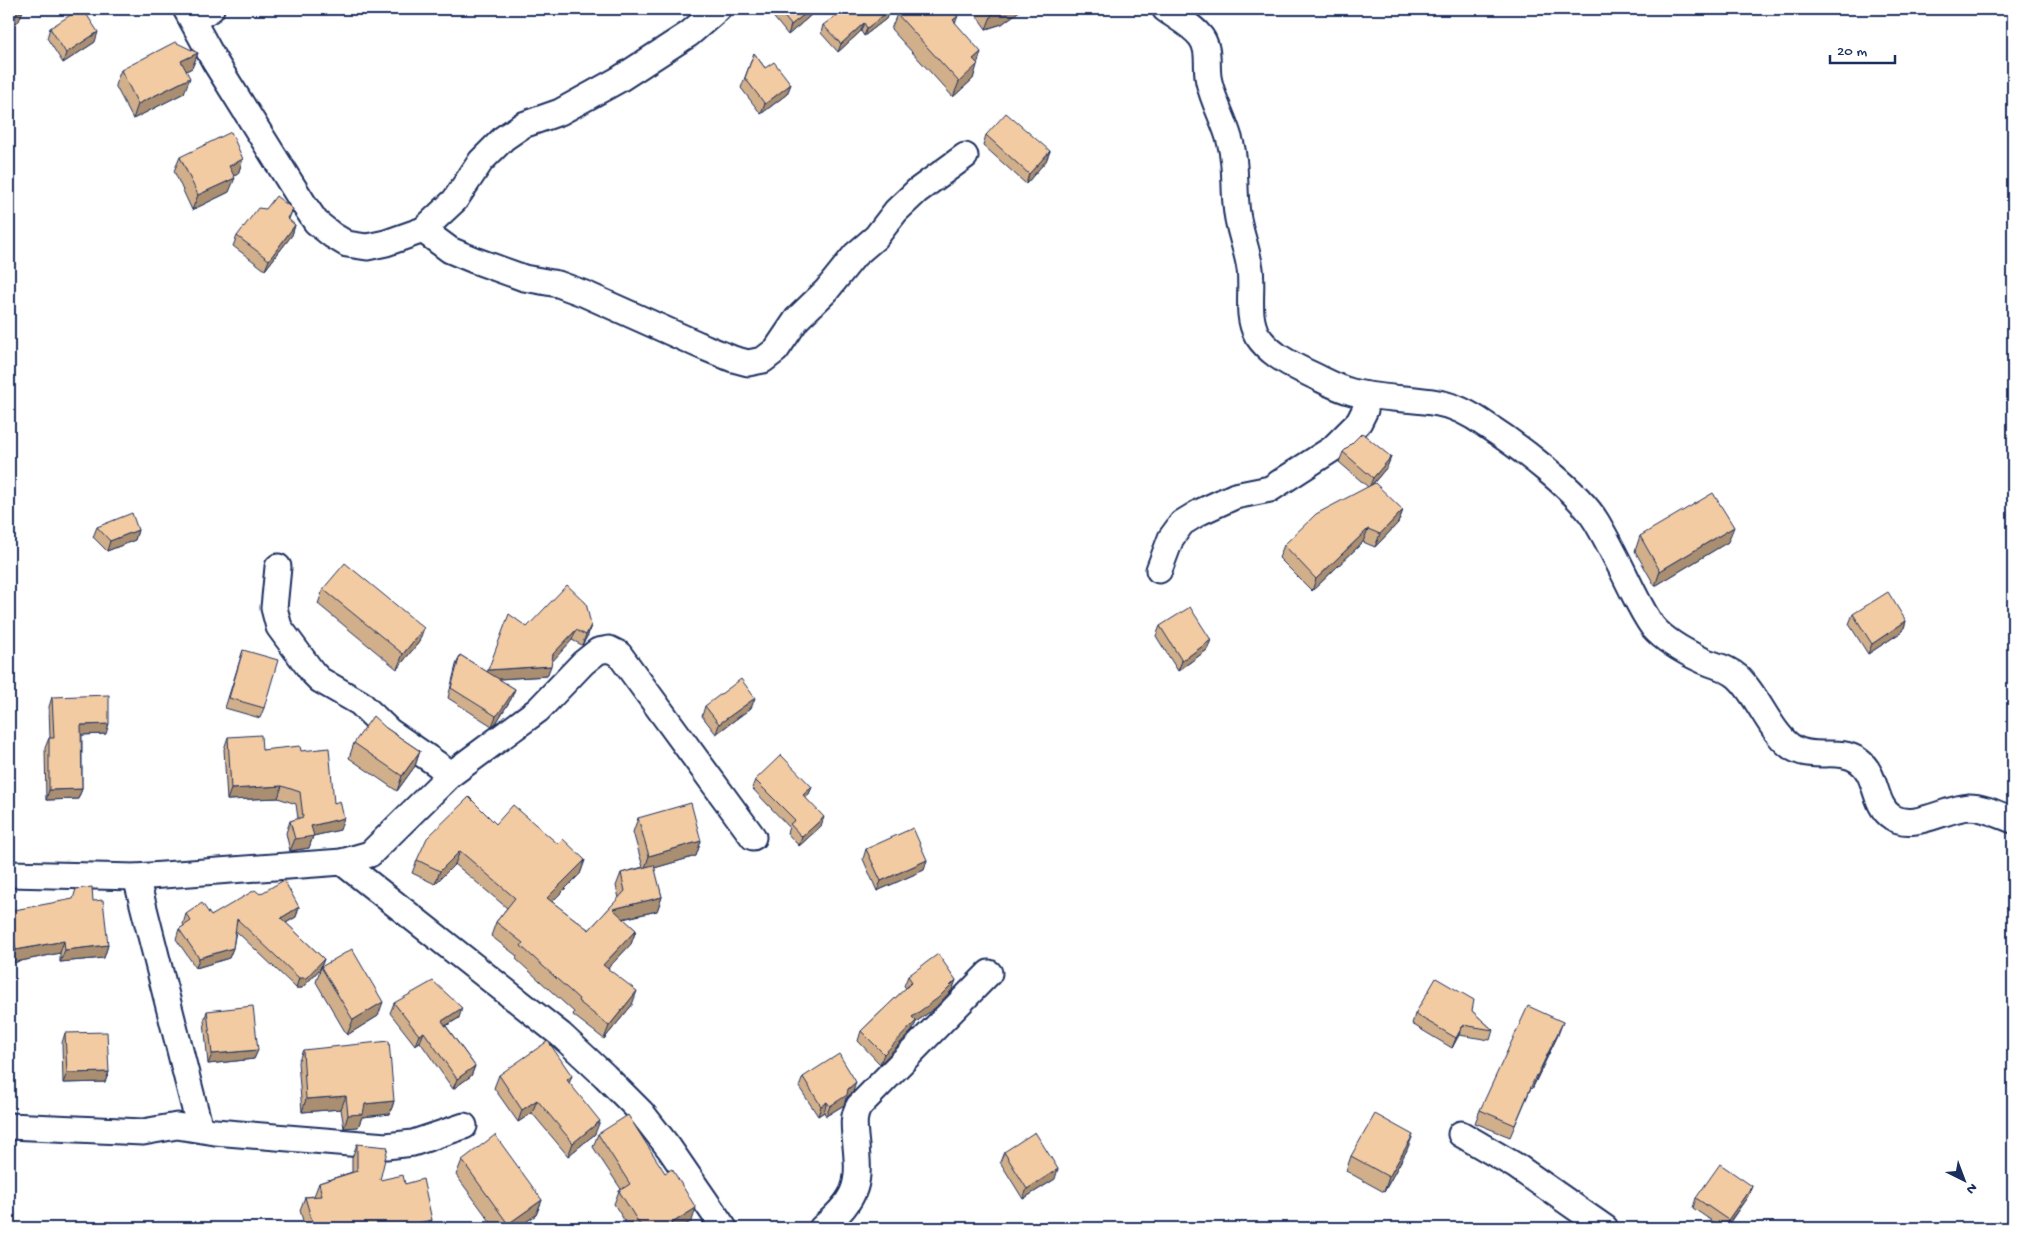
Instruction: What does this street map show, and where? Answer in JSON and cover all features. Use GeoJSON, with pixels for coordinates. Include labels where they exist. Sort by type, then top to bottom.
{"type":"FeatureCollection","features":[{"type":"Feature","properties":{"kind":"street"},"geometry":{"type":"LineString","coordinates":[[197,12],[215,62],[316,222],[347,244],[367,247],[386,243],[423,230],[455,200],[482,161],[504,138],[523,125],[560,112],[618,80],[689,34],[718,9]]}},
{"type":"Feature","properties":{"kind":"street"},"geometry":{"type":"LineString","coordinates":[[1165,9],[1192,27],[1201,37],[1207,48],[1207,72],[1210,86],[1226,127],[1232,149],[1236,206],[1250,273],[1251,316],[1256,332],[1267,348],[1288,363],[1348,391],[1367,396],[1441,403],[1466,412],[1489,426],[1535,461],[1571,493],[1594,517],[1642,608],[1652,625],[1666,640],[1703,661],[1728,669],[1736,675],[1748,687],[1786,742],[1794,749],[1812,755],[1849,755],[1863,763],[1872,778],[1883,808],[1893,818],[1910,822],[1967,807],[1984,809],[2013,820]]}},
{"type":"Feature","properties":{"kind":"street"},"geometry":{"type":"LineString","coordinates":[[423,230],[450,250],[474,260],[524,278],[558,284],[585,294],[724,356],[748,363],[763,360],[776,350],[796,319],[826,291],[855,255],[876,237],[896,211],[917,191],[965,156]]}},
{"type":"Feature","properties":{"kind":"street"},"geometry":{"type":"LineString","coordinates":[[1159,570],[1171,538],[1182,523],[1200,512],[1235,496],[1270,489],[1332,449],[1358,422],[1365,410],[1367,396]]}},
{"type":"Feature","properties":{"kind":"street"},"geometry":{"type":"LineString","coordinates":[[278,567],[274,608],[279,627],[313,673],[320,680],[360,703],[389,731],[450,774]]}},
{"type":"Feature","properties":{"kind":"street"},"geometry":{"type":"LineString","coordinates":[[9,874],[136,877],[342,862],[370,854],[405,822],[450,774],[538,710],[569,680],[583,663],[598,651],[609,649],[619,654],[753,837]]}},
{"type":"Feature","properties":{"kind":"street"},"geometry":{"type":"LineString","coordinates":[[342,862],[561,1036],[605,1076],[641,1112],[714,1210],[724,1228]]}},
{"type":"Feature","properties":{"kind":"street"},"geometry":{"type":"LineString","coordinates":[[136,877],[200,1129]]}},
{"type":"Feature","properties":{"kind":"street"},"geometry":{"type":"LineString","coordinates":[[822,1228],[844,1209],[852,1199],[858,1177],[854,1114],[859,1106],[989,973]]}},
{"type":"Feature","properties":{"kind":"street"},"geometry":{"type":"LineString","coordinates":[[9,1126],[142,1132],[177,1126],[215,1132],[386,1146],[413,1143],[464,1126]]}},
{"type":"Feature","properties":{"kind":"street"},"geometry":{"type":"LineString","coordinates":[[1461,1134],[1516,1166],[1605,1228]]}},
{"type":"Feature","properties":{"kind":"building"},"geometry":{"type":"Polygon","coordinates":[[[9,9],[22,9],[23,11],[9,17],[9,9]]]}},
{"type":"Feature","properties":{"kind":"building"},"geometry":{"type":"Polygon","coordinates":[[[83,9],[98,32],[66,53],[50,28],[83,9]]]}},
{"type":"Feature","properties":{"kind":"building"},"geometry":{"type":"Polygon","coordinates":[[[778,9],[811,9],[791,25],[778,9]]]}},
{"type":"Feature","properties":{"kind":"building"},"geometry":{"type":"Polygon","coordinates":[[[845,9],[887,9],[889,11],[867,28],[864,23],[841,44],[823,25],[845,9]]]}},
{"type":"Feature","properties":{"kind":"building"},"geometry":{"type":"Polygon","coordinates":[[[903,9],[951,9],[958,16],[953,20],[981,52],[973,59],[978,64],[959,82],[897,14],[903,9]]]}},
{"type":"Feature","properties":{"kind":"building"},"geometry":{"type":"Polygon","coordinates":[[[988,9],[1008,9],[992,14],[988,9]]]}},
{"type":"Feature","properties":{"kind":"building"},"geometry":{"type":"Polygon","coordinates":[[[175,42],[198,53],[181,61],[190,78],[138,104],[121,70],[175,42]]]}},
{"type":"Feature","properties":{"kind":"building"},"geometry":{"type":"Polygon","coordinates":[[[754,53],[765,68],[774,62],[791,84],[765,104],[745,78],[754,53]]]}},
{"type":"Feature","properties":{"kind":"building"},"geometry":{"type":"Polygon","coordinates":[[[1006,113],[1050,151],[1029,174],[986,135],[1006,113]]]}},
{"type":"Feature","properties":{"kind":"building"},"geometry":{"type":"Polygon","coordinates":[[[231,132],[243,159],[229,166],[235,178],[198,195],[180,157],[231,132]]]}},
{"type":"Feature","properties":{"kind":"building"},"geometry":{"type":"Polygon","coordinates":[[[276,196],[293,209],[287,218],[295,225],[269,260],[237,236],[258,208],[266,209],[276,196]]]}},
{"type":"Feature","properties":{"kind":"building"},"geometry":{"type":"Polygon","coordinates":[[[1362,433],[1391,457],[1373,478],[1343,452],[1362,433]]]}},
{"type":"Feature","properties":{"kind":"building"},"geometry":{"type":"Polygon","coordinates":[[[1375,483],[1403,510],[1380,534],[1368,529],[1316,579],[1284,545],[1316,514],[1375,483]]]}},
{"type":"Feature","properties":{"kind":"building"},"geometry":{"type":"Polygon","coordinates":[[[1713,493],[1734,527],[1660,571],[1640,536],[1713,493]]]}},
{"type":"Feature","properties":{"kind":"building"},"geometry":{"type":"Polygon","coordinates":[[[132,513],[138,530],[110,541],[97,527],[132,513]]]}},
{"type":"Feature","properties":{"kind":"building"},"geometry":{"type":"Polygon","coordinates":[[[345,563],[424,628],[403,654],[323,589],[345,563]]]}},
{"type":"Feature","properties":{"kind":"building"},"geometry":{"type":"Polygon","coordinates":[[[567,585],[586,603],[591,625],[586,635],[576,630],[553,654],[551,666],[488,670],[509,614],[527,627],[567,585]]]}},
{"type":"Feature","properties":{"kind":"building"},"geometry":{"type":"Polygon","coordinates":[[[1888,592],[1906,621],[1872,644],[1853,614],[1888,592]]]}},
{"type":"Feature","properties":{"kind":"building"},"geometry":{"type":"Polygon","coordinates":[[[1190,607],[1211,640],[1182,661],[1160,626],[1190,607]]]}},
{"type":"Feature","properties":{"kind":"building"},"geometry":{"type":"Polygon","coordinates":[[[243,650],[278,660],[264,708],[229,698],[243,650]]]}},
{"type":"Feature","properties":{"kind":"building"},"geometry":{"type":"Polygon","coordinates":[[[460,655],[515,689],[496,716],[451,688],[460,655]]]}},
{"type":"Feature","properties":{"kind":"building"},"geometry":{"type":"Polygon","coordinates":[[[741,679],[755,698],[719,724],[705,706],[741,679]]]}},
{"type":"Feature","properties":{"kind":"building"},"geometry":{"type":"Polygon","coordinates":[[[109,695],[109,724],[81,725],[82,789],[49,790],[49,738],[54,738],[52,697],[109,695]]]}},
{"type":"Feature","properties":{"kind":"building"},"geometry":{"type":"Polygon","coordinates":[[[373,716],[386,728],[420,751],[402,776],[354,743],[373,716]]]}},
{"type":"Feature","properties":{"kind":"building"},"geometry":{"type":"Polygon","coordinates":[[[261,735],[262,750],[300,746],[301,751],[329,748],[334,803],[340,801],[344,818],[311,826],[314,836],[295,839],[290,821],[303,817],[300,792],[282,786],[231,789],[228,737],[261,735]]]}},
{"type":"Feature","properties":{"kind":"building"},"geometry":{"type":"Polygon","coordinates":[[[781,755],[812,787],[803,795],[824,817],[802,837],[790,824],[795,820],[755,780],[781,755]]]}},
{"type":"Feature","properties":{"kind":"building"},"geometry":{"type":"Polygon","coordinates":[[[469,797],[496,824],[513,805],[558,844],[563,839],[585,860],[547,898],[589,930],[625,891],[621,873],[654,865],[662,897],[613,909],[636,930],[603,965],[637,991],[609,1026],[578,1001],[579,999],[521,946],[523,943],[496,922],[515,898],[460,851],[440,871],[417,860],[427,838],[469,797]]]}},
{"type":"Feature","properties":{"kind":"building"},"geometry":{"type":"Polygon","coordinates":[[[691,803],[701,841],[649,856],[638,818],[691,803]]]}},
{"type":"Feature","properties":{"kind":"building"},"geometry":{"type":"Polygon","coordinates":[[[913,828],[927,860],[881,881],[866,849],[913,828]]]}},
{"type":"Feature","properties":{"kind":"building"},"geometry":{"type":"Polygon","coordinates":[[[284,880],[299,907],[281,918],[324,959],[306,978],[299,978],[237,919],[233,948],[199,958],[179,929],[191,921],[186,914],[202,903],[211,916],[255,890],[260,894],[284,880]]]}},
{"type":"Feature","properties":{"kind":"building"},"geometry":{"type":"Polygon","coordinates":[[[92,887],[93,901],[103,900],[108,945],[65,950],[64,941],[16,950],[9,911],[73,899],[76,889],[92,887]]]}},
{"type":"Feature","properties":{"kind":"building"},"geometry":{"type":"Polygon","coordinates":[[[352,949],[383,1002],[353,1020],[321,967],[352,949]]]}},
{"type":"Feature","properties":{"kind":"building"},"geometry":{"type":"Polygon","coordinates":[[[938,954],[956,980],[938,998],[912,1017],[916,1021],[884,1054],[861,1031],[912,982],[908,976],[938,954]]]}},
{"type":"Feature","properties":{"kind":"building"},"geometry":{"type":"Polygon","coordinates":[[[1436,978],[1474,1000],[1472,1011],[1493,1030],[1463,1025],[1456,1038],[1415,1014],[1436,978]]]}},
{"type":"Feature","properties":{"kind":"building"},"geometry":{"type":"Polygon","coordinates":[[[433,981],[462,1008],[442,1021],[475,1066],[457,1079],[424,1032],[419,1035],[394,1003],[433,981]]]}},
{"type":"Feature","properties":{"kind":"building"},"geometry":{"type":"Polygon","coordinates":[[[253,1006],[258,1050],[212,1054],[207,1011],[253,1006]]]}},
{"type":"Feature","properties":{"kind":"building"},"geometry":{"type":"Polygon","coordinates":[[[1528,1006],[1563,1022],[1536,1075],[1515,1125],[1480,1110],[1528,1006]]]}},
{"type":"Feature","properties":{"kind":"building"},"geometry":{"type":"Polygon","coordinates":[[[107,1032],[109,1072],[67,1073],[65,1033],[107,1032]]]}},
{"type":"Feature","properties":{"kind":"building"},"geometry":{"type":"Polygon","coordinates":[[[389,1041],[394,1101],[365,1104],[363,1114],[348,1115],[346,1096],[306,1099],[303,1050],[389,1041]]]}},
{"type":"Feature","properties":{"kind":"building"},"geometry":{"type":"Polygon","coordinates":[[[548,1041],[572,1076],[567,1080],[600,1121],[573,1143],[537,1100],[522,1110],[499,1075],[548,1041]]]}},
{"type":"Feature","properties":{"kind":"building"},"geometry":{"type":"Polygon","coordinates":[[[839,1054],[856,1082],[848,1089],[847,1095],[830,1106],[827,1102],[821,1106],[803,1077],[839,1054]]]}},
{"type":"Feature","properties":{"kind":"building"},"geometry":{"type":"Polygon","coordinates":[[[1375,1114],[1413,1135],[1389,1177],[1351,1156],[1375,1114]]]}},
{"type":"Feature","properties":{"kind":"building"},"geometry":{"type":"Polygon","coordinates":[[[628,1115],[665,1173],[672,1169],[696,1208],[664,1228],[642,1228],[619,1191],[630,1184],[598,1134],[628,1115]]]}},
{"type":"Feature","properties":{"kind":"building"},"geometry":{"type":"Polygon","coordinates":[[[1035,1132],[1058,1169],[1027,1189],[1004,1152],[1035,1132]]]}},
{"type":"Feature","properties":{"kind":"building"},"geometry":{"type":"Polygon","coordinates":[[[495,1135],[542,1200],[508,1224],[462,1160],[495,1135]]]}},
{"type":"Feature","properties":{"kind":"building"},"geometry":{"type":"Polygon","coordinates":[[[357,1144],[388,1147],[380,1180],[403,1175],[405,1184],[423,1179],[432,1220],[395,1228],[314,1228],[305,1197],[322,1196],[319,1183],[357,1171],[357,1144]]]}},
{"type":"Feature","properties":{"kind":"building"},"geometry":{"type":"Polygon","coordinates":[[[1720,1164],[1752,1186],[1728,1220],[1696,1198],[1720,1164]]]}}]}
